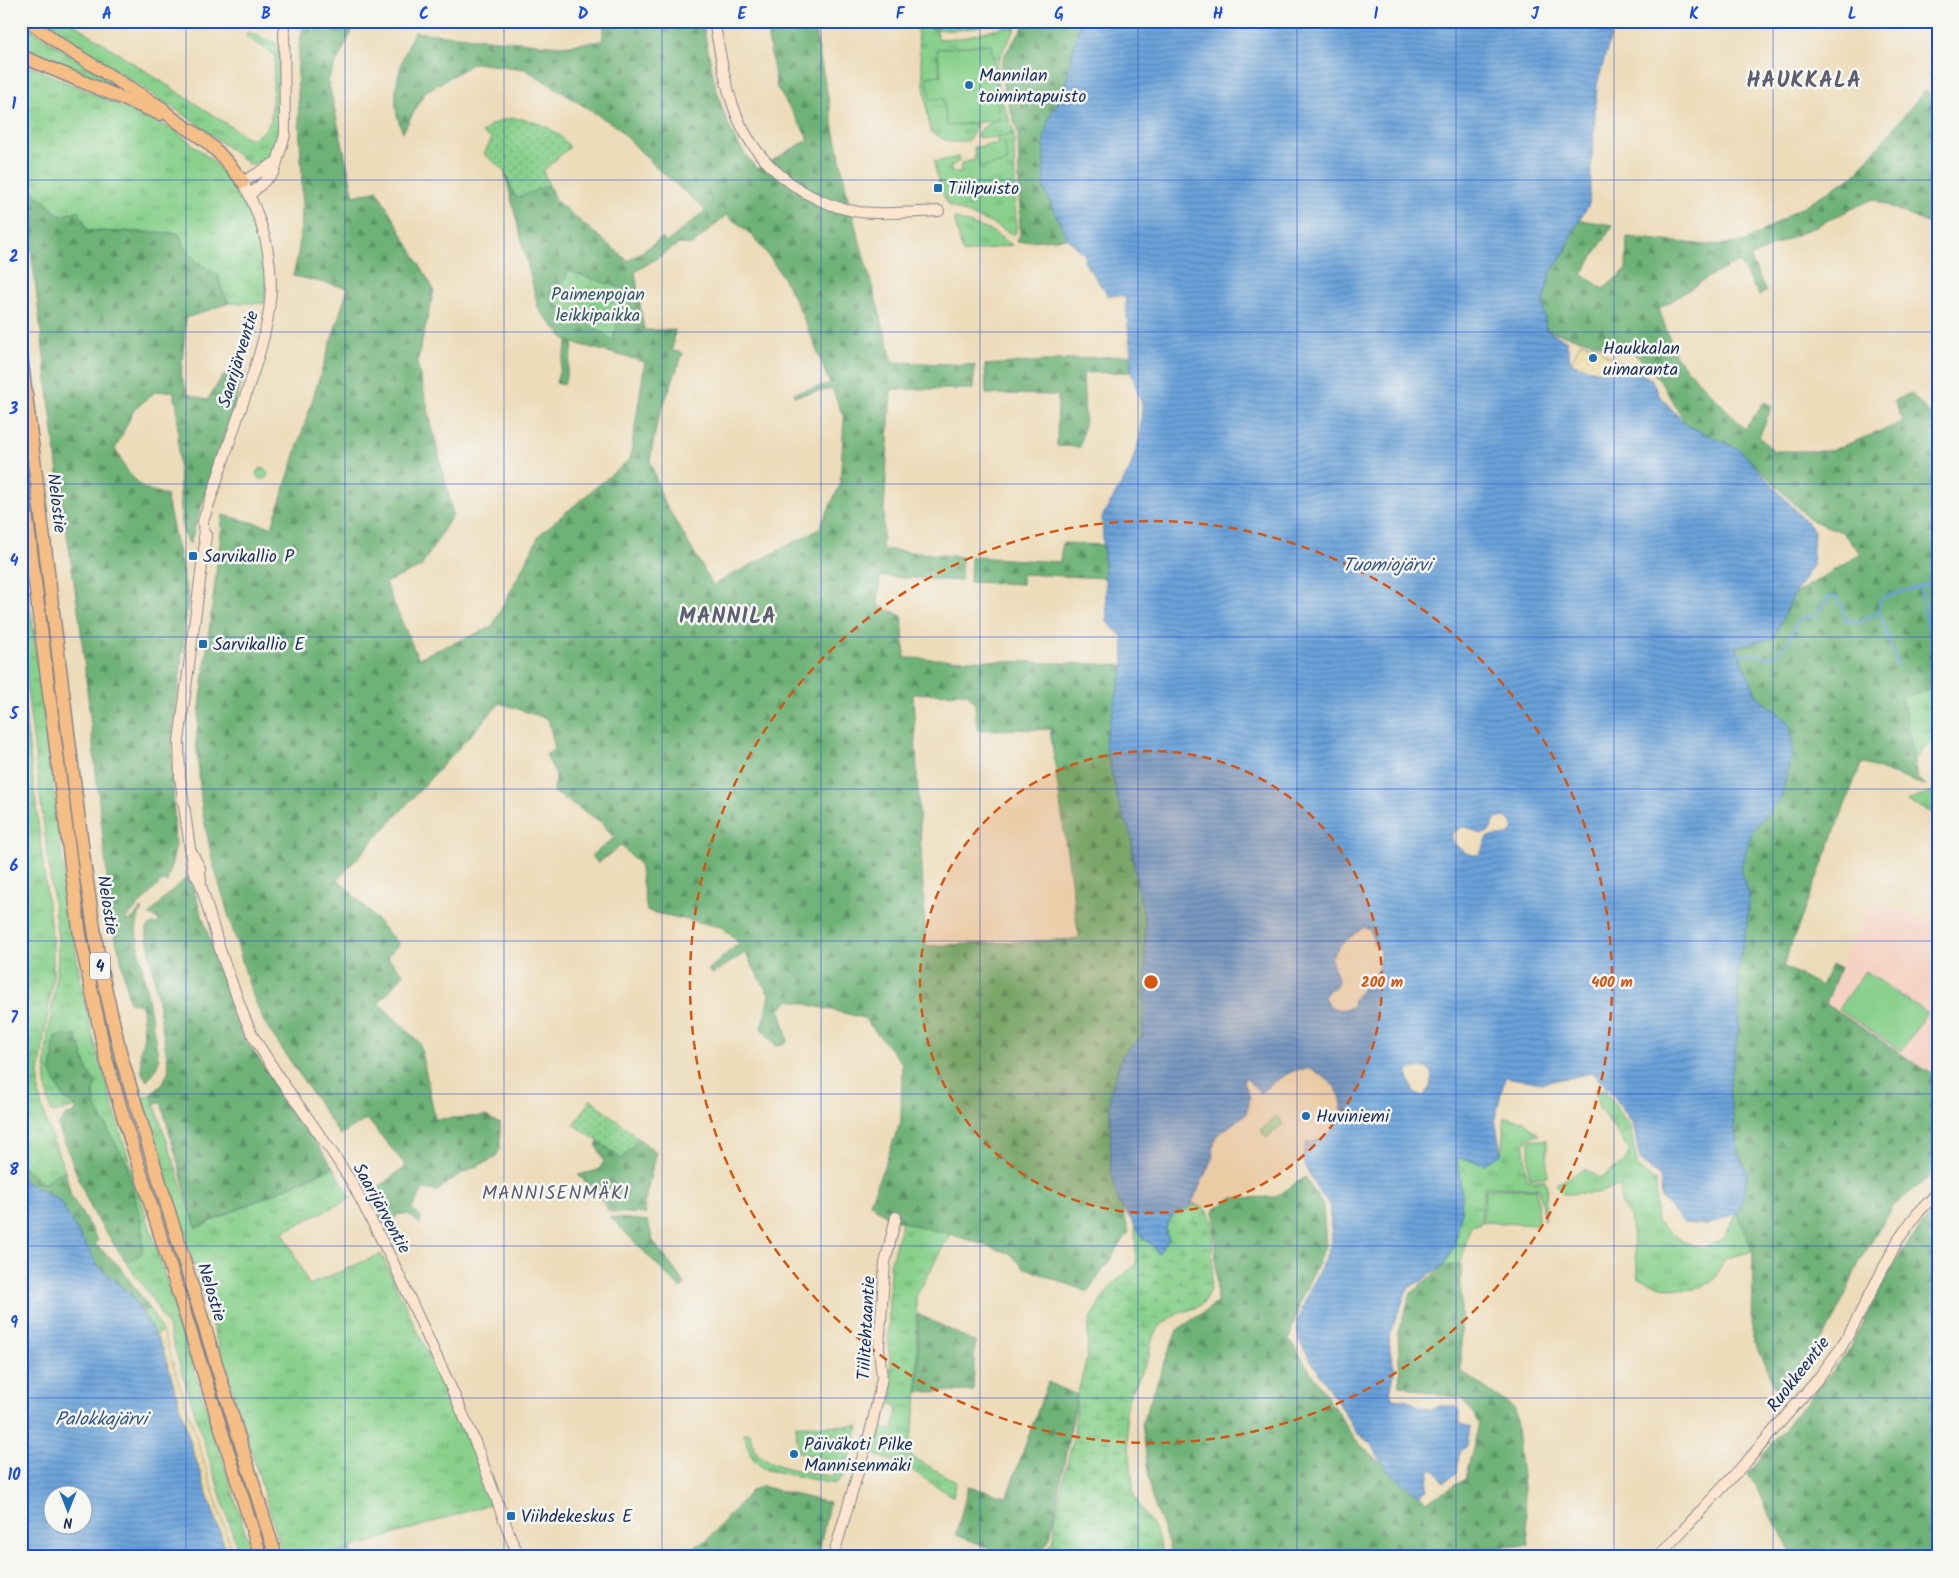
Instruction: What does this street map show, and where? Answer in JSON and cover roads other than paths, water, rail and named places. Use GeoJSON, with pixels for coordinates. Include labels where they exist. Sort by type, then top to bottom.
{"type":"FeatureCollection","features":[{"type":"Feature","properties":{"kind":"highway"},"geometry":{"type":"LineString","coordinates":[[29,21],[62,46],[162,108],[167,115],[208,143],[225,159],[243,182]]}},
{"type":"Feature","properties":{"kind":"highway"},"geometry":{"type":"LineString","coordinates":[[21,56],[158,114],[167,115]]}},
{"type":"Feature","properties":{"kind":"highway","name":"Nelostie"},"geometry":{"type":"LineString","coordinates":[[21,355],[85,869],[93,925],[108,1003],[140,1120],[276,1557]]}},
{"type":"Feature","properties":{"kind":"highway","name":"Nelostie"},"geometry":{"type":"LineString","coordinates":[[21,473],[74,894],[88,984],[106,1059],[121,1110],[260,1557]]}},
{"type":"Feature","properties":{"kind":"main road"},"geometry":{"type":"LineString","coordinates":[[250,195],[274,172],[285,135],[282,38],[284,21]]}},
{"type":"Feature","properties":{"kind":"main road"},"geometry":{"type":"LineString","coordinates":[[714,21],[728,91],[735,112],[758,152],[775,171],[792,185],[809,195],[842,208],[859,212],[889,214],[939,211]]}},
{"type":"Feature","properties":{"kind":"main road"},"geometry":{"type":"LineString","coordinates":[[243,182],[276,162]]}},
{"type":"Feature","properties":{"kind":"main road","name":"Saarijärventie"},"geometry":{"type":"LineString","coordinates":[[243,182],[263,230],[270,259],[270,314],[262,346],[210,502],[209,522],[204,541],[180,741],[180,777],[191,851],[200,868],[201,885],[227,972],[253,1036],[280,1079],[352,1183],[394,1264],[462,1411],[508,1533],[520,1557]]}},
{"type":"Feature","properties":{"kind":"main road","name":"Ruokkeentie"},"geometry":{"type":"LineString","coordinates":[[1658,1557],[1748,1460],[1817,1380],[1840,1349],[1898,1240],[1916,1215],[1938,1192]]}},
{"type":"Feature","properties":{"kind":"main road","name":"Tiilitehtaantie"},"geometry":{"type":"LineString","coordinates":[[833,1557],[872,1425],[882,1378],[880,1348],[885,1263],[896,1217]]}},
{"type":"Feature","properties":{"kind":"water","name":"Tuomiojärvi"},"geometry":{"type":"Polygon","coordinates":[[[1081,21],[1615,21],[1597,85],[1589,204],[1572,233],[1566,250],[1550,274],[1543,304],[1546,330],[1566,340],[1571,363],[1596,371],[1620,373],[1627,366],[1651,379],[1659,395],[1686,425],[1739,449],[1814,530],[1812,567],[1794,594],[1773,638],[1736,647],[1757,696],[1789,722],[1793,748],[1781,798],[1752,831],[1740,871],[1749,894],[1747,924],[1738,968],[1738,1030],[1729,1091],[1738,1152],[1747,1172],[1744,1194],[1737,1213],[1707,1225],[1684,1223],[1662,1199],[1660,1177],[1640,1160],[1633,1124],[1611,1092],[1592,1073],[1542,1083],[1505,1077],[1495,1118],[1501,1154],[1485,1164],[1457,1158],[1462,1196],[1461,1214],[1454,1247],[1444,1265],[1422,1281],[1409,1286],[1389,1335],[1390,1352],[1395,1369],[1390,1393],[1393,1398],[1408,1400],[1418,1406],[1432,1410],[1438,1406],[1455,1406],[1459,1410],[1460,1423],[1470,1427],[1467,1446],[1459,1453],[1457,1474],[1443,1482],[1435,1470],[1430,1470],[1427,1490],[1420,1495],[1386,1469],[1371,1444],[1356,1432],[1299,1341],[1297,1322],[1332,1240],[1329,1203],[1320,1193],[1303,1159],[1306,1143],[1318,1140],[1330,1131],[1340,1116],[1341,1098],[1331,1083],[1316,1072],[1307,1069],[1286,1074],[1260,1093],[1246,1078],[1243,1080],[1250,1098],[1246,1114],[1216,1136],[1213,1148],[1214,1154],[1192,1203],[1189,1208],[1178,1211],[1170,1219],[1166,1229],[1169,1240],[1158,1254],[1154,1246],[1144,1239],[1119,1203],[1111,1171],[1110,1093],[1123,1054],[1142,1037],[1146,985],[1145,921],[1134,868],[1132,839],[1118,801],[1105,742],[1124,665],[1123,637],[1107,622],[1102,517],[1130,469],[1140,437],[1142,404],[1131,372],[1125,296],[1108,295],[1084,262],[1085,255],[1067,238],[1044,189],[1044,138],[1049,117],[1063,94],[1081,21]],[[1504,817],[1496,819],[1490,830],[1483,834],[1466,827],[1460,828],[1452,833],[1452,841],[1468,854],[1480,854],[1488,837],[1508,835],[1513,831],[1512,822],[1504,817]],[[1364,927],[1341,944],[1331,957],[1338,980],[1337,984],[1324,997],[1329,1005],[1336,1009],[1353,1006],[1354,999],[1378,971],[1380,951],[1375,945],[1370,930],[1364,927]],[[1415,1068],[1408,1071],[1408,1078],[1414,1092],[1423,1096],[1432,1079],[1431,1072],[1426,1068],[1415,1068]]]}},
{"type":"Feature","properties":{"kind":"water","name":"Palokkajärvi"},"geometry":{"type":"Polygon","coordinates":[[[21,1180],[59,1200],[98,1266],[130,1294],[156,1336],[163,1349],[193,1451],[228,1557],[21,1557],[21,1180]]]}},
{"type":"Feature","properties":{"kind":"waterway"},"geometry":{"type":"LineString","coordinates":[[1738,654],[1754,654],[1768,658],[1775,655],[1787,644],[1796,623],[1801,619],[1812,617],[1829,597],[1836,597],[1840,602],[1846,620],[1858,623],[1879,611],[1880,600],[1938,581]]}},
{"type":"Feature","properties":{"kind":"waterway"},"geometry":{"type":"LineString","coordinates":[[1920,587],[1926,618],[1936,647]]}},
{"type":"Feature","properties":{"kind":"waterway"},"geometry":{"type":"LineString","coordinates":[[1879,611],[1898,666]]}},
{"type":"Feature","properties":{"kind":"place","name":"Mannilan toimintapuisto"},"geometry":{"type":"Point","coordinates":[969,85]}},
{"type":"Feature","properties":{"kind":"place","name":"Tiilipuisto"},"geometry":{"type":"Point","coordinates":[938,188]}},
{"type":"Feature","properties":{"kind":"place","name":"Haukkalan uimaranta"},"geometry":{"type":"Point","coordinates":[1593,358]}},
{"type":"Feature","properties":{"kind":"place","name":"Sarvikallio P"},"geometry":{"type":"Point","coordinates":[193,556]}},
{"type":"Feature","properties":{"kind":"place","name":"Sarvikallio E"},"geometry":{"type":"Point","coordinates":[203,644]}},
{"type":"Feature","properties":{"kind":"place","name":"Huviniemi"},"geometry":{"type":"Point","coordinates":[1306,1116]}},
{"type":"Feature","properties":{"kind":"place","name":"Päiväkoti Pilke Mannisenmäki"},"geometry":{"type":"Point","coordinates":[794,1454]}},
{"type":"Feature","properties":{"kind":"place","name":"Viihdekeskus E"},"geometry":{"type":"Point","coordinates":[511,1516]}},
{"type":"Feature","properties":{"kind":"district","name":"HAUKKALA"},"geometry":{"type":"Point","coordinates":[1804,79]}},
{"type":"Feature","properties":{"kind":"district","name":"MANNILA"},"geometry":{"type":"Point","coordinates":[728,615]}},
{"type":"Feature","properties":{"kind":"district","name":"MANNISENMÄKI"},"geometry":{"type":"Point","coordinates":[556,1192]}},
{"type":"Feature","properties":{"kind":"park label","name":"Paimenpojan leikkipaikka"},"geometry":{"type":"Point","coordinates":[598,304]}}]}
